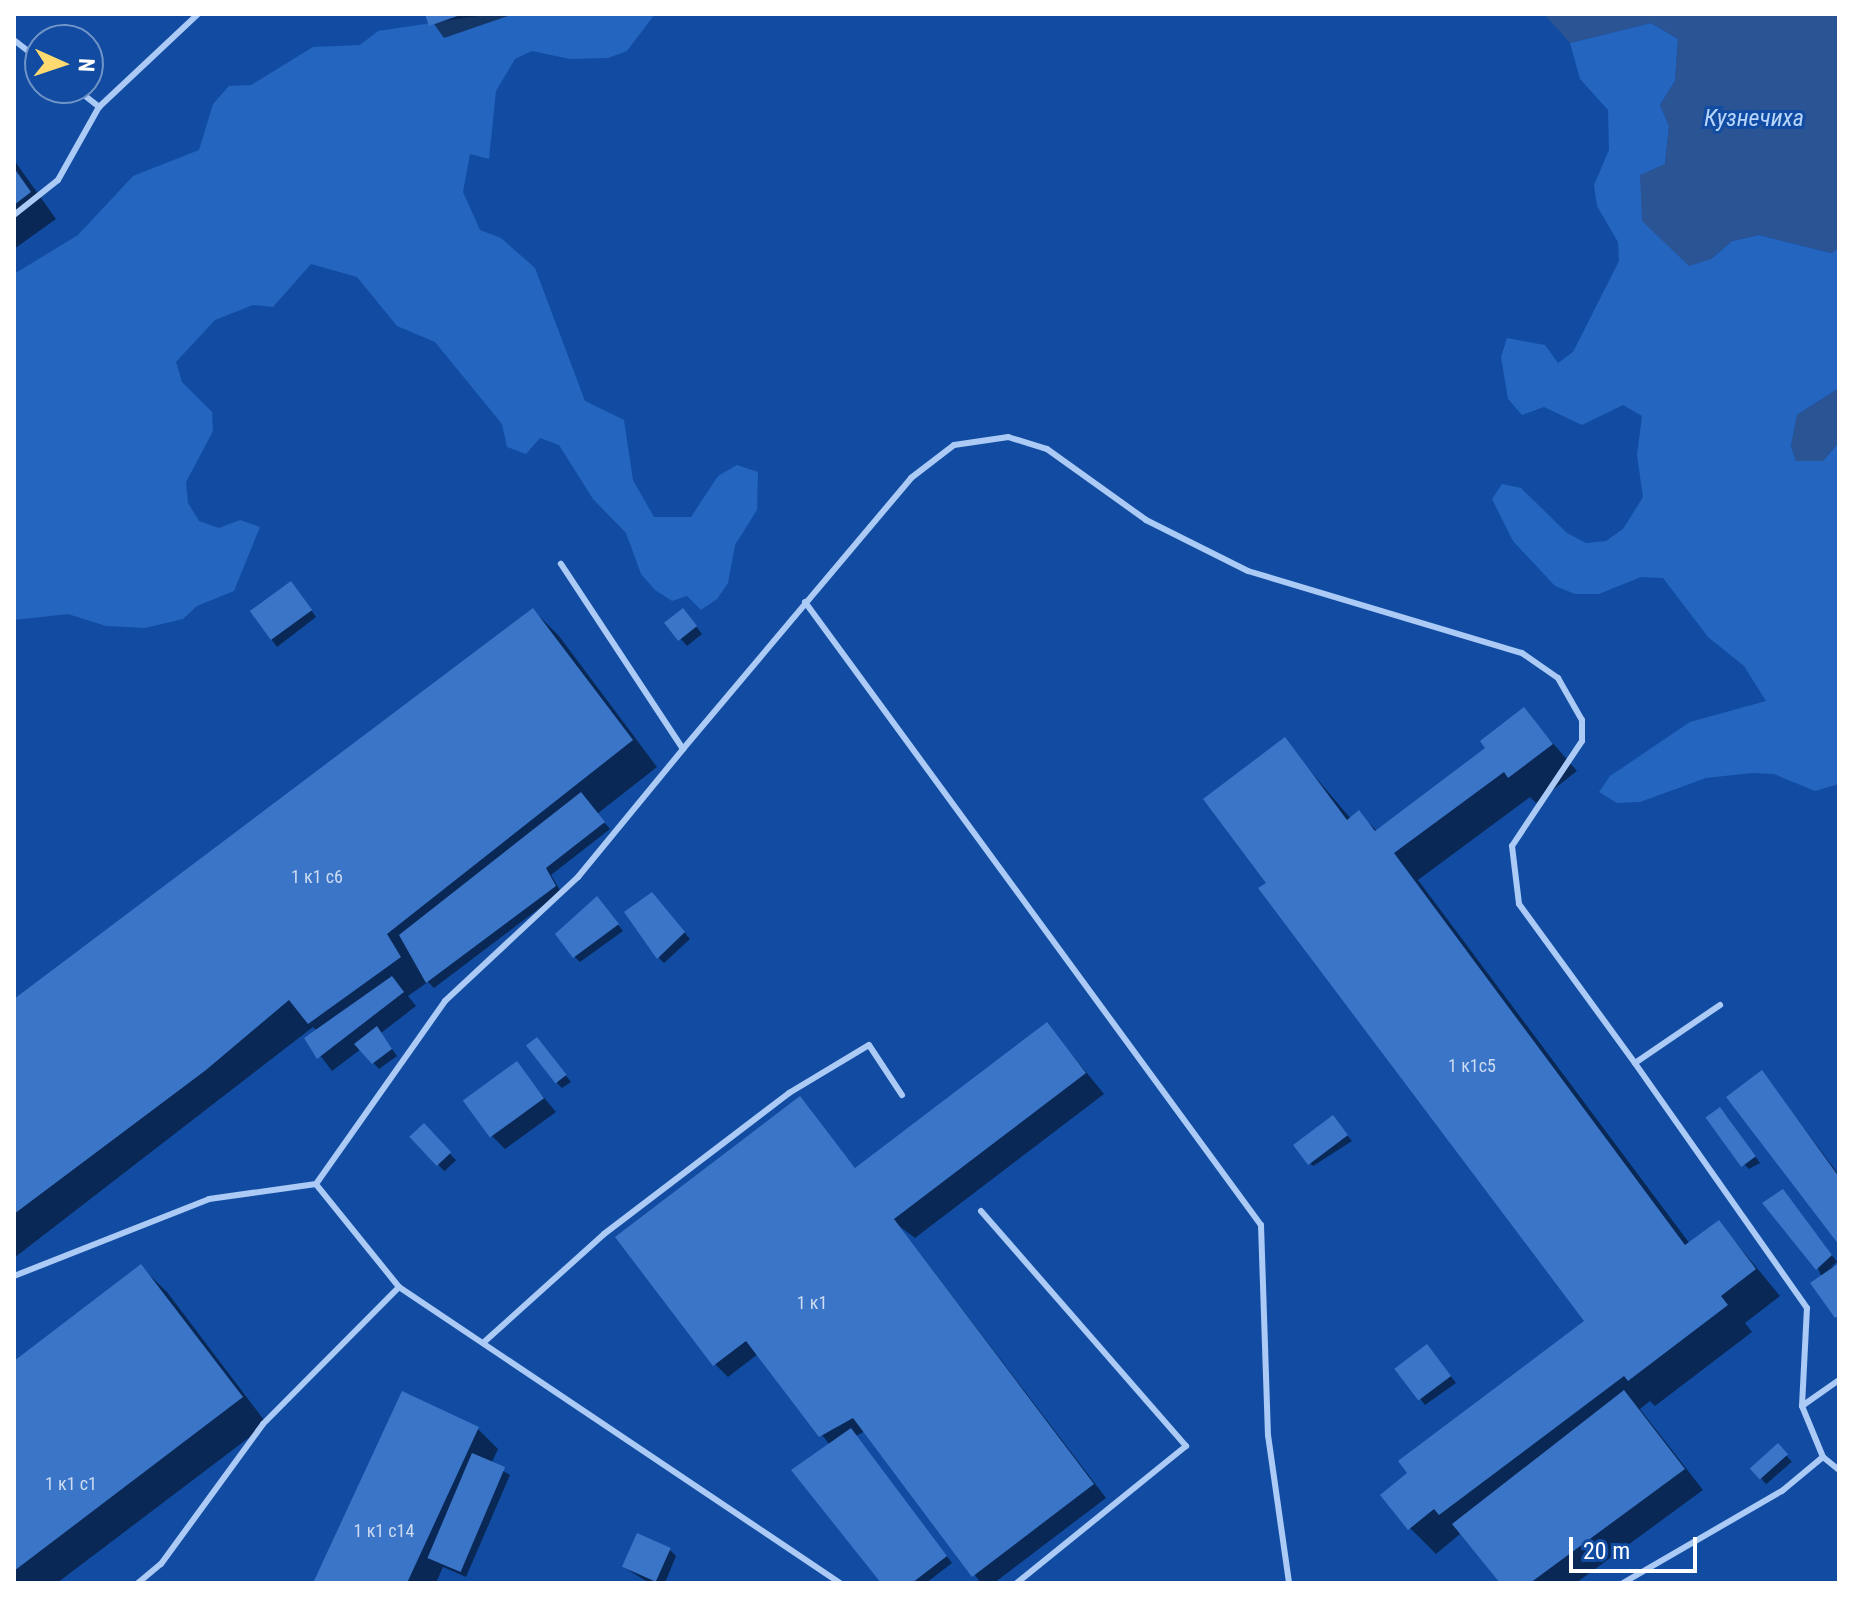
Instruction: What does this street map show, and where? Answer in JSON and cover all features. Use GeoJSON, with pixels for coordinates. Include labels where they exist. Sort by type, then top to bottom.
{"type":"FeatureCollection","features":[{"type":"Feature","properties":{"kind":"lane"},"geometry":{"type":"LineString","coordinates":[[14,215],[58,180],[99,107],[198,14]]}},
{"type":"Feature","properties":{"kind":"lane"},"geometry":{"type":"LineString","coordinates":[[95,104],[99,107]]}},
{"type":"Feature","properties":{"kind":"lane"},"geometry":{"type":"LineString","coordinates":[[14,1276],[209,1199],[316,1184],[445,1001],[578,877],[911,478],[954,445],[1008,437],[1047,449],[1146,520],[1248,571],[1522,653],[1558,678],[1582,720],[1582,741],[1512,846],[1519,904],[1807,1308],[1802,1406],[1823,1457],[1839,1470]]}},
{"type":"Feature","properties":{"kind":"lane"},"geometry":{"type":"LineString","coordinates":[[561,564],[683,749]]}},
{"type":"Feature","properties":{"kind":"lane"},"geometry":{"type":"LineString","coordinates":[[805,602],[1261,1225],[1268,1435],[1289,1583]]}},
{"type":"Feature","properties":{"kind":"lane"},"geometry":{"type":"LineString","coordinates":[[1635,1063],[1720,1005]]}},
{"type":"Feature","properties":{"kind":"lane"},"geometry":{"type":"LineString","coordinates":[[483,1343],[604,1234],[789,1093],[869,1045],[902,1095]]}},
{"type":"Feature","properties":{"kind":"lane"},"geometry":{"type":"LineString","coordinates":[[316,1184],[399,1287],[840,1583]]}},
{"type":"Feature","properties":{"kind":"lane"},"geometry":{"type":"LineString","coordinates":[[981,1211],[1186,1446],[1017,1583]]}},
{"type":"Feature","properties":{"kind":"lane"},"geometry":{"type":"LineString","coordinates":[[138,1583],[161,1564],[263,1424],[399,1287]]}},
{"type":"Feature","properties":{"kind":"lane"},"geometry":{"type":"LineString","coordinates":[[1802,1406],[1839,1380]]}},
{"type":"Feature","properties":{"kind":"lane"},"geometry":{"type":"LineString","coordinates":[[1623,1583],[1782,1491],[1823,1457]]}},
{"type":"Feature","properties":{"kind":"shaded area"},"geometry":{"type":"Polygon","coordinates":[[[491,14],[655,14],[627,51],[608,58],[570,59],[532,51],[515,59],[496,91],[489,159],[470,154],[463,192],[480,230],[501,238],[535,268],[585,401],[624,420],[633,480],[654,517],[691,517],[718,476],[737,465],[758,472],[757,510],[735,545],[728,583],[717,599],[701,610],[687,596],[672,601],[655,590],[641,574],[626,533],[593,499],[559,445],[540,438],[526,454],[507,447],[502,424],[435,342],[397,326],[357,277],[311,264],[273,307],[253,305],[215,320],[176,362],[182,382],[212,412],[213,431],[186,482],[188,503],[199,521],[219,528],[240,520],[260,527],[234,591],[197,606],[183,619],[145,628],[106,626],[68,614],[14,620],[14,274],[78,235],[133,176],[199,150],[213,104],[229,86],[251,85],[313,47],[360,45],[378,31],[491,14]]]}},
{"type":"Feature","properties":{"kind":"shaded area"},"geometry":{"type":"Polygon","coordinates":[[[1651,23],[1678,39],[1675,81],[1660,105],[1669,126],[1665,164],[1689,265],[1711,259],[1732,241],[1759,235],[1831,253],[1839,248],[1839,388],[1797,415],[1791,446],[1796,461],[1823,461],[1839,442],[1839,784],[1815,791],[1774,774],[1752,773],[1706,778],[1640,802],[1617,803],[1599,792],[1610,776],[1690,722],[1766,701],[1744,666],[1708,637],[1663,578],[1641,577],[1599,594],[1575,594],[1555,586],[1513,541],[1492,499],[1502,484],[1521,488],[1567,533],[1586,543],[1606,541],[1623,529],[1643,497],[1637,455],[1642,416],[1623,405],[1582,425],[1544,407],[1522,415],[1508,399],[1501,357],[1507,338],[1545,345],[1558,363],[1573,352],[1619,261],[1618,242],[1597,206],[1594,185],[1609,150],[1608,110],[1580,79],[1570,43],[1651,23]]]}},
{"type":"Feature","properties":{"kind":"water","name":"Кузнечиха"},"geometry":{"type":"Polygon","coordinates":[[[1544,14],[1839,14],[1839,248],[1832,253],[1759,235],[1732,241],[1711,259],[1689,266],[1642,221],[1640,175],[1665,164],[1669,126],[1660,105],[1675,81],[1678,39],[1651,23],[1570,43],[1544,14]]]}},
{"type":"Feature","properties":{"kind":"water"},"geometry":{"type":"Polygon","coordinates":[[[1839,388],[1839,442],[1823,461],[1796,461],[1791,446],[1797,415],[1839,388]]]}},
{"type":"Feature","properties":{"kind":"building"},"geometry":{"type":"Polygon","coordinates":[[[425,14],[463,14],[429,26],[425,14]]]}},
{"type":"Feature","properties":{"kind":"building"},"geometry":{"type":"Polygon","coordinates":[[[14,168],[31,192],[14,205],[14,168]]]}},
{"type":"Feature","properties":{"kind":"building"},"geometry":{"type":"Polygon","coordinates":[[[291,581],[312,610],[271,640],[250,611],[291,581]]]}},
{"type":"Feature","properties":{"kind":"building"},"geometry":{"type":"Polygon","coordinates":[[[533,608],[633,740],[387,934],[401,957],[308,1024],[289,1000],[206,1070],[14,1214],[14,999],[533,608]]]}},
{"type":"Feature","properties":{"kind":"building"},"geometry":{"type":"Polygon","coordinates":[[[683,608],[697,626],[678,641],[664,623],[683,608]]]}},
{"type":"Feature","properties":{"kind":"building"},"geometry":{"type":"Polygon","coordinates":[[[1524,707],[1553,744],[1508,778],[1504,772],[1394,853],[1685,1245],[1719,1220],[1756,1269],[1721,1296],[1728,1305],[1628,1381],[1624,1376],[1439,1515],[1434,1509],[1408,1530],[1380,1495],[1407,1473],[1398,1461],[1584,1321],[1258,888],[1266,883],[1203,799],[1285,737],[1347,820],[1359,810],[1375,831],[1485,748],[1480,741],[1524,707]]]}},
{"type":"Feature","properties":{"kind":"building"},"geometry":{"type":"Polygon","coordinates":[[[581,792],[605,822],[546,868],[556,886],[426,983],[399,935],[581,792]]]}},
{"type":"Feature","properties":{"kind":"building"},"geometry":{"type":"Polygon","coordinates":[[[652,892],[685,932],[657,959],[624,912],[652,892]]]}},
{"type":"Feature","properties":{"kind":"building"},"geometry":{"type":"Polygon","coordinates":[[[597,896],[619,924],[573,958],[555,934],[597,896]]]}},
{"type":"Feature","properties":{"kind":"building"},"geometry":{"type":"Polygon","coordinates":[[[392,976],[404,992],[317,1059],[304,1038],[392,976]]]}},
{"type":"Feature","properties":{"kind":"building"},"geometry":{"type":"Polygon","coordinates":[[[1047,1022],[1086,1073],[894,1219],[1094,1484],[972,1577],[853,1418],[819,1437],[746,1341],[713,1366],[615,1237],[800,1096],[855,1168],[1047,1022]]]}},
{"type":"Feature","properties":{"kind":"building"},"geometry":{"type":"Polygon","coordinates":[[[377,1026],[392,1049],[372,1064],[354,1044],[377,1026]]]}},
{"type":"Feature","properties":{"kind":"building"},"geometry":{"type":"Polygon","coordinates":[[[537,1037],[567,1075],[556,1083],[526,1046],[537,1037]]]}},
{"type":"Feature","properties":{"kind":"building"},"geometry":{"type":"Polygon","coordinates":[[[517,1061],[544,1098],[490,1138],[463,1100],[517,1061]]]}},
{"type":"Feature","properties":{"kind":"building"},"geometry":{"type":"Polygon","coordinates":[[[1762,1070],[1839,1177],[1839,1245],[1726,1097],[1762,1070]]]}},
{"type":"Feature","properties":{"kind":"building"},"geometry":{"type":"Polygon","coordinates":[[[1720,1107],[1756,1156],[1741,1167],[1705,1118],[1720,1107]]]}},
{"type":"Feature","properties":{"kind":"building"},"geometry":{"type":"Polygon","coordinates":[[[1333,1115],[1348,1135],[1308,1165],[1293,1145],[1333,1115]]]}},
{"type":"Feature","properties":{"kind":"building"},"geometry":{"type":"Polygon","coordinates":[[[424,1123],[451,1152],[437,1166],[409,1137],[424,1123]]]}},
{"type":"Feature","properties":{"kind":"building"},"geometry":{"type":"Polygon","coordinates":[[[1783,1189],[1832,1255],[1816,1270],[1762,1203],[1783,1189]]]}},
{"type":"Feature","properties":{"kind":"building"},"geometry":{"type":"Polygon","coordinates":[[[1839,1263],[1839,1315],[1835,1318],[1810,1283],[1839,1263]]]}},
{"type":"Feature","properties":{"kind":"building"},"geometry":{"type":"Polygon","coordinates":[[[141,1264],[243,1397],[14,1571],[14,1361],[141,1264]]]}},
{"type":"Feature","properties":{"kind":"building"},"geometry":{"type":"Polygon","coordinates":[[[1427,1344],[1451,1376],[1418,1401],[1394,1369],[1427,1344]]]}},
{"type":"Feature","properties":{"kind":"building"},"geometry":{"type":"Polygon","coordinates":[[[1624,1390],[1685,1469],[1530,1583],[1500,1583],[1452,1524],[1624,1390]]]}},
{"type":"Feature","properties":{"kind":"building"},"geometry":{"type":"Polygon","coordinates":[[[402,1391],[479,1427],[407,1583],[313,1583],[402,1391]]]}},
{"type":"Feature","properties":{"kind":"building"},"geometry":{"type":"Polygon","coordinates":[[[851,1428],[947,1556],[912,1583],[881,1583],[791,1470],[851,1428]]]}},
{"type":"Feature","properties":{"kind":"building"},"geometry":{"type":"Polygon","coordinates":[[[1778,1443],[1788,1454],[1760,1480],[1750,1468],[1778,1443]]]}},
{"type":"Feature","properties":{"kind":"building"},"geometry":{"type":"Polygon","coordinates":[[[472,1453],[505,1467],[461,1572],[427,1558],[472,1453]]]}},
{"type":"Feature","properties":{"kind":"building"},"geometry":{"type":"Polygon","coordinates":[[[637,1533],[671,1548],[656,1582],[622,1567],[637,1533]]]}}]}
